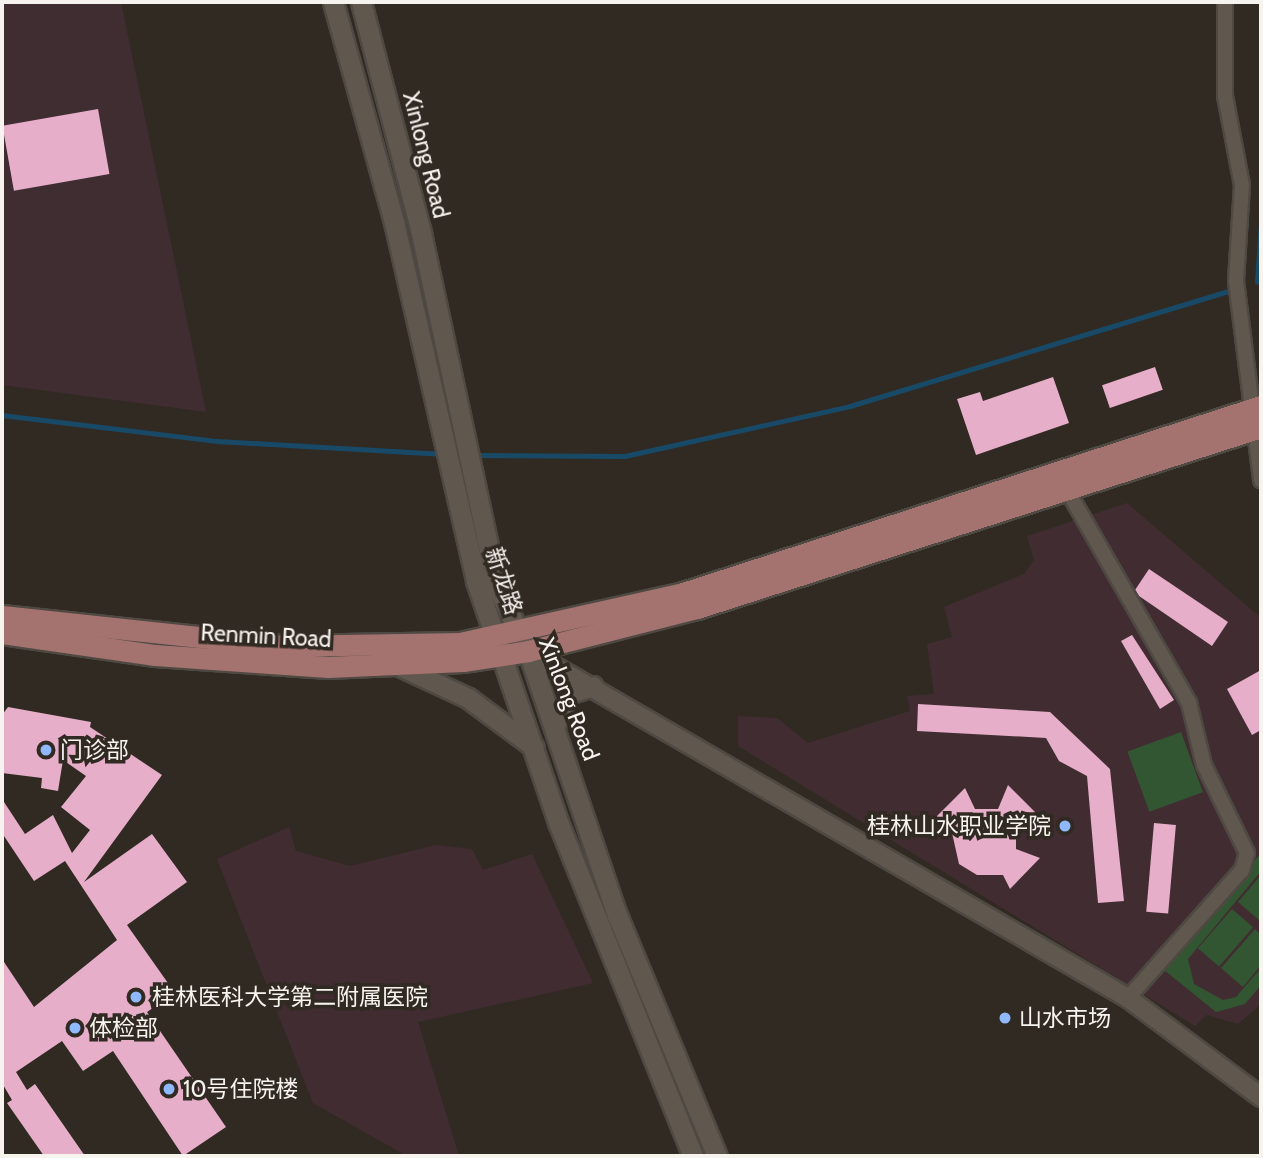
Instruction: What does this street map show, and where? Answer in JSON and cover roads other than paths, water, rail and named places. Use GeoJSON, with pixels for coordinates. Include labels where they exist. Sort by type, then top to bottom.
{"type":"FeatureCollection","features":[{"type":"Feature","properties":{"kind":"main road"},"geometry":{"type":"LineString","coordinates":[[333,2],[394,222],[439,435],[467,511]]}},
{"type":"Feature","properties":{"kind":"main road","name":"Xinlong Road"},"geometry":{"type":"LineString","coordinates":[[361,2],[421,233],[459,434],[467,511],[505,640]]}},
{"type":"Feature","properties":{"kind":"main road"},"geometry":{"type":"LineString","coordinates":[[694,1156],[597,926],[534,747],[505,640],[683,593],[1256,418]]}},
{"type":"Feature","properties":{"kind":"main road","name":"Renmin Road"},"geometry":{"type":"LineString","coordinates":[[2,616],[157,636],[328,649],[505,640],[528,650],[697,608],[1066,488],[1256,418]]}},
{"type":"Feature","properties":{"kind":"main road","name":"Renmin Road"},"geometry":{"type":"LineString","coordinates":[[2,634],[210,660],[394,664],[505,640]]}},
{"type":"Feature","properties":{"kind":"main road","name":"Xinlong Road"},"geometry":{"type":"LineString","coordinates":[[528,650],[617,915],[717,1156]]}},
{"type":"Feature","properties":{"kind":"main road"},"geometry":{"type":"LineString","coordinates":[[394,664],[468,698],[534,747]]}},
{"type":"Feature","properties":{"kind":"main road"},"geometry":{"type":"LineString","coordinates":[[554,728],[568,694],[593,686]]}},
{"type":"Feature","properties":{"kind":"street"},"geometry":{"type":"LineString","coordinates":[[1226,2],[1225,96],[1242,186],[1236,277],[1256,418],[1261,480]]}},
{"type":"Feature","properties":{"kind":"street"},"geometry":{"type":"LineString","coordinates":[[1066,488],[1189,702],[1203,765],[1247,853],[1242,870],[1128,998]]}},
{"type":"Feature","properties":{"kind":"street"},"geometry":{"type":"LineString","coordinates":[[528,650],[1128,998],[1261,1097]]}},
{"type":"Feature","properties":{"kind":"waterway"},"geometry":{"type":"LineString","coordinates":[[1257,282],[1261,221]]}},
{"type":"Feature","properties":{"kind":"waterway"},"geometry":{"type":"LineString","coordinates":[[473,455],[625,456],[850,406],[1228,291]]}},
{"type":"Feature","properties":{"kind":"waterway"},"geometry":{"type":"LineString","coordinates":[[2,415],[217,441],[440,454]]}},
{"type":"Feature","properties":{"kind":"place","name":"门诊部"},"geometry":{"type":"Point","coordinates":[46,750]}},
{"type":"Feature","properties":{"kind":"place","name":"桂林山水职业学院"},"geometry":{"type":"Point","coordinates":[1065,826]}},
{"type":"Feature","properties":{"kind":"place","name":"桂林医科大学第二附属医院"},"geometry":{"type":"Point","coordinates":[136,997]}},
{"type":"Feature","properties":{"kind":"place","name":"山水市场"},"geometry":{"type":"Point","coordinates":[1005,1018]}},
{"type":"Feature","properties":{"kind":"place","name":"体检部"},"geometry":{"type":"Point","coordinates":[75,1028]}},
{"type":"Feature","properties":{"kind":"place","name":"10号住院楼"},"geometry":{"type":"Point","coordinates":[169,1089]}}]}
